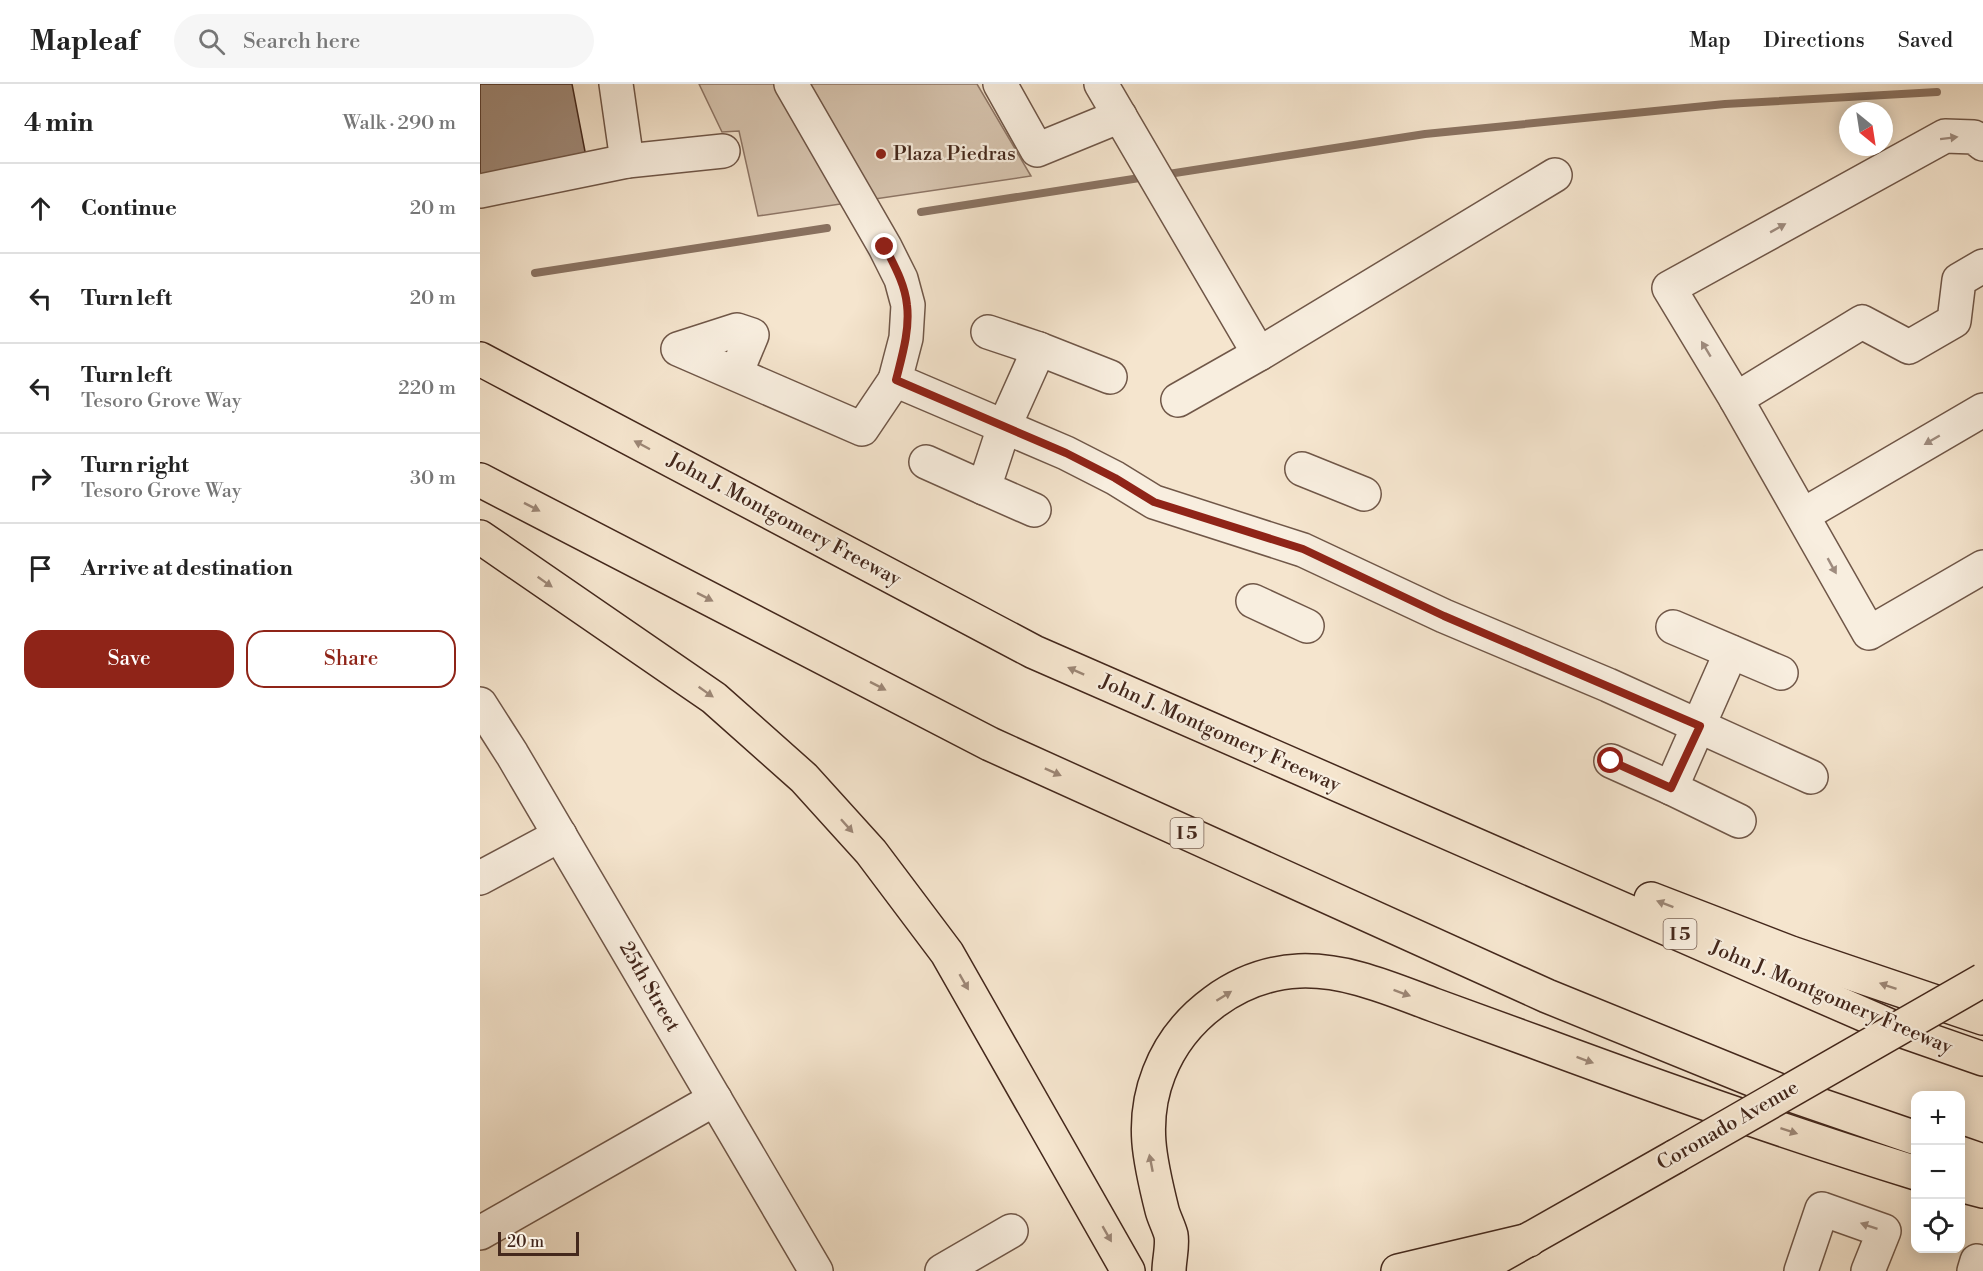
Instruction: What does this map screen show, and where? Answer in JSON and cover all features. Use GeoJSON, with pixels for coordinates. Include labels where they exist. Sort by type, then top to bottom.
{"type":"FeatureCollection","features":[{"type":"Feature","properties":{"kind":"main road","name":"John J. Montgomery Freeway"},"geometry":{"type":"LineString","coordinates":[[480,359],[1034,652],[1897,1029],[1983,1059]]}},
{"type":"Feature","properties":{"kind":"main road","name":"I 5"},"geometry":{"type":"LineString","coordinates":[[480,480],[990,744],[1547,996],[1788,1094],[1911,1136]]}},
{"type":"Feature","properties":{"kind":"main road"},"geometry":{"type":"LineString","coordinates":[[480,537],[714,698],[804,778],[871,852],[947,953],[1128,1271]]}},
{"type":"Feature","properties":{"kind":"main road"},"geometry":{"type":"LineString","coordinates":[[1380,803],[1664,903],[1791,953],[1983,1018]]}},
{"type":"Feature","properties":{"kind":"main road"},"geometry":{"type":"LineString","coordinates":[[1194,1271],[1164,1220],[1148,1149],[1147,1123],[1151,1097],[1159,1072],[1171,1048],[1186,1027],[1225,994],[1271,975],[1296,971],[1321,971],[1346,975],[1391,989],[1649,1084],[1911,1171]]}},
{"type":"Feature","properties":{"kind":"main road","name":"Coronado Avenue"},"geometry":{"type":"LineString","coordinates":[[1473,1271],[1983,980]]}},
{"type":"Feature","properties":{"kind":"main road"},"geometry":{"type":"LineString","coordinates":[[1965,1155],[1983,1161]]}},
{"type":"Feature","properties":{"kind":"main road"},"geometry":{"type":"LineString","coordinates":[[1965,1186],[1983,1191]]}},
{"type":"Feature","properties":{"kind":"main road"},"geometry":{"type":"LineString","coordinates":[[1169,1271],[1171,1235]]}},
{"type":"Feature","properties":{"kind":"main road"},"geometry":{"type":"LineString","coordinates":[[1398,1271],[1529,1240]]}},
{"type":"Feature","properties":{"kind":"street"},"geometry":{"type":"LineString","coordinates":[[616,84],[627,161]]}},
{"type":"Feature","properties":{"kind":"street"},"geometry":{"type":"LineString","coordinates":[[741,359],[752,335],[737,330],[678,349],[862,429],[896,380],[906,338],[908,305],[901,279],[791,84]]}},
{"type":"Feature","properties":{"kind":"street"},"geometry":{"type":"LineString","coordinates":[[1000,84],[1037,150],[1126,126]]}},
{"type":"Feature","properties":{"kind":"street"},"geometry":{"type":"LineString","coordinates":[[1101,84],[1259,354]]}},
{"type":"Feature","properties":{"kind":"street"},"geometry":{"type":"LineString","coordinates":[[1983,144],[1974,137],[1945,136],[1669,288],[1736,399],[1869,633],[1983,567]]}},
{"type":"Feature","properties":{"kind":"street"},"geometry":{"type":"LineString","coordinates":[[480,191],[627,161],[723,151]]}},
{"type":"Feature","properties":{"kind":"street"},"geometry":{"type":"LineString","coordinates":[[1178,400],[1259,354],[1555,175]]}},
{"type":"Feature","properties":{"kind":"street"},"geometry":{"type":"LineString","coordinates":[[1736,399],[1862,322],[1909,347],[1954,321],[1959,280],[1983,266]]}},
{"type":"Feature","properties":{"kind":"street"},"geometry":{"type":"LineString","coordinates":[[988,332],[1039,349],[1110,378]]}},
{"type":"Feature","properties":{"kind":"street"},"geometry":{"type":"LineString","coordinates":[[984,488],[1004,427],[1039,349]]}},
{"type":"Feature","properties":{"kind":"street"},"geometry":{"type":"LineString","coordinates":[[896,380],[1066,453],[1115,478],[1154,502],[1303,549],[1444,616],[1700,726],[1811,777]]}},
{"type":"Feature","properties":{"kind":"street"},"geometry":{"type":"LineString","coordinates":[[1803,515],[1983,411]]}},
{"type":"Feature","properties":{"kind":"street"},"geometry":{"type":"LineString","coordinates":[[926,462],[1034,510]]}},
{"type":"Feature","properties":{"kind":"street"},"geometry":{"type":"LineString","coordinates":[[1302,469],[1364,494]]}},
{"type":"Feature","properties":{"kind":"street"},"geometry":{"type":"LineString","coordinates":[[1253,600],[1307,626]]}},
{"type":"Feature","properties":{"kind":"street"},"geometry":{"type":"LineString","coordinates":[[1673,627],[1780,673]]}},
{"type":"Feature","properties":{"kind":"street"},"geometry":{"type":"LineString","coordinates":[[1671,788],[1731,652]]}},
{"type":"Feature","properties":{"kind":"street","name":"25th Street"},"geometry":{"type":"LineString","coordinates":[[480,704],[560,835],[816,1271]]}},
{"type":"Feature","properties":{"kind":"street"},"geometry":{"type":"LineString","coordinates":[[1611,761],[1740,821]]}},
{"type":"Feature","properties":{"kind":"street"},"geometry":{"type":"LineString","coordinates":[[480,878],[560,835]]}},
{"type":"Feature","properties":{"kind":"street"},"geometry":{"type":"LineString","coordinates":[[480,1233],[716,1099]]}},
{"type":"Feature","properties":{"kind":"street"},"geometry":{"type":"LineString","coordinates":[[1801,1271],[1822,1209],[1884,1231],[1868,1271]]}},
{"type":"Feature","properties":{"kind":"street"},"geometry":{"type":"LineString","coordinates":[[942,1271],[1011,1231]]}},
{"type":"Feature","properties":{"kind":"shaded area","name":"Plaza Piedras"},"geometry":{"type":"Polygon","coordinates":[[[699,84],[977,84],[1031,176],[758,216],[739,131],[722,132],[699,84]]]}},
{"type":"Feature","properties":{"kind":"building"},"geometry":{"type":"Polygon","coordinates":[[[480,84],[572,84],[588,167],[480,187],[480,84]]]}},
{"type":"Feature","properties":{"kind":"waterway"},"geometry":{"type":"LineString","coordinates":[[1162,175],[1425,134],[1725,104],[1937,92]]}},
{"type":"Feature","properties":{"kind":"waterway"},"geometry":{"type":"LineString","coordinates":[[921,212],[1146,177]]}},
{"type":"Feature","properties":{"kind":"waterway"},"geometry":{"type":"LineString","coordinates":[[535,273],[827,228]]}},
{"type":"Feature","properties":{"kind":"place","name":"Plaza Piedras"},"geometry":{"type":"Point","coordinates":[881,154]}},
{"type":"Feature","properties":{"kind":"route"},"geometry":{"type":"LineString","coordinates":[[885,247],[901,279],[908,305],[906,338],[896,380],[1066,453],[1115,478],[1154,502],[1303,549],[1444,616],[1700,726],[1671,788],[1611,761]]}}]}
